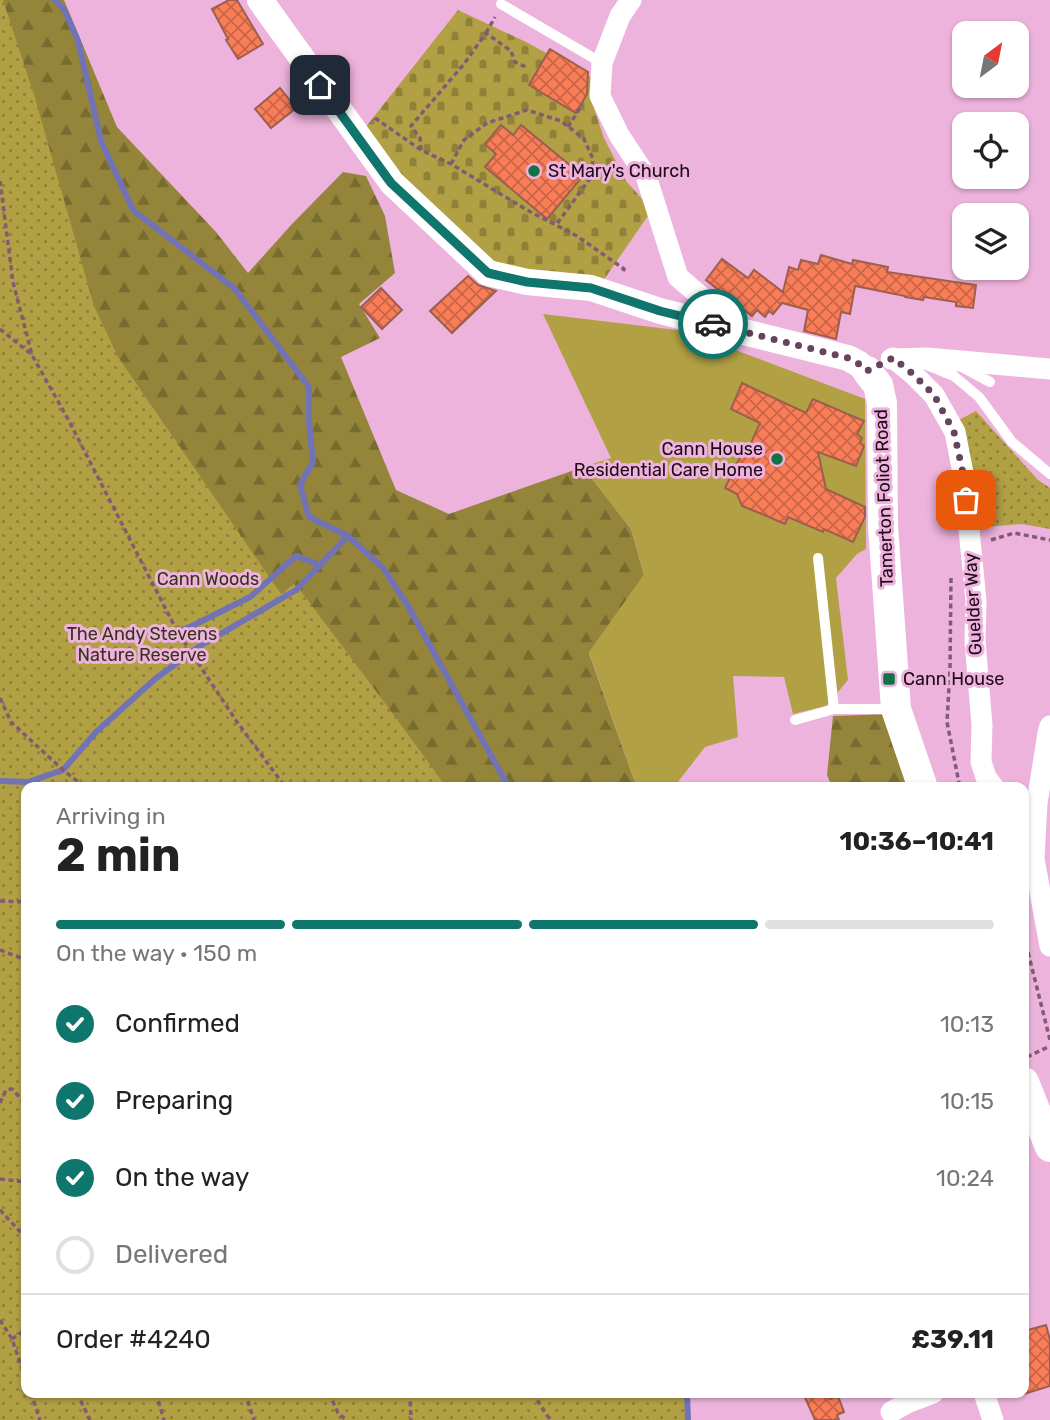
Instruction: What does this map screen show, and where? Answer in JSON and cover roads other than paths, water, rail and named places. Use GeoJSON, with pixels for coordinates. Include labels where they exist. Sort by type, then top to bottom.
{"type":"FeatureCollection","features":[{"type":"Feature","properties":{"kind":"main road","name":"Tamerton Foliot Road"},"geometry":{"type":"LineString","coordinates":[[890,362],[878,385],[882,403],[883,526],[896,709],[921,782]]}},
{"type":"Feature","properties":{"kind":"main road"},"geometry":{"type":"LineString","coordinates":[[1029,1094],[1050,1147]]}},
{"type":"Feature","properties":{"kind":"street"},"geometry":{"type":"LineString","coordinates":[[260,0],[391,183],[488,273],[527,282],[591,288],[660,311],[848,358],[859,364],[947,360],[1050,369]]}},
{"type":"Feature","properties":{"kind":"street"},"geometry":{"type":"LineString","coordinates":[[631,0],[620,16],[602,63],[600,96],[619,135],[646,176],[678,277],[741,332]]}},
{"type":"Feature","properties":{"kind":"street","name":"Guelder Way"},"geometry":{"type":"LineString","coordinates":[[890,362],[913,374],[934,395],[954,432],[964,478],[976,601],[975,641],[982,725],[981,762],[990,782]]}},
{"type":"Feature","properties":{"kind":"street"},"geometry":{"type":"LineString","coordinates":[[1050,726],[1030,808],[1034,859],[1050,946]]}},
{"type":"Feature","properties":{"kind":"street"},"geometry":{"type":"LineString","coordinates":[[891,1412],[920,1398]]}},
{"type":"Feature","properties":{"kind":"street"},"geometry":{"type":"LineString","coordinates":[[986,1398],[993,1420]]}},
{"type":"Feature","properties":{"kind":"lane"},"geometry":{"type":"LineString","coordinates":[[501,4],[602,63]]}},
{"type":"Feature","properties":{"kind":"lane"},"geometry":{"type":"LineString","coordinates":[[947,360],[990,382]]}},
{"type":"Feature","properties":{"kind":"lane"},"geometry":{"type":"LineString","coordinates":[[890,362],[954,376],[979,397],[1012,442],[1050,474]]}},
{"type":"Feature","properties":{"kind":"lane"},"geometry":{"type":"LineString","coordinates":[[818,558],[834,709]]}},
{"type":"Feature","properties":{"kind":"lane"},"geometry":{"type":"LineString","coordinates":[[795,720],[834,709],[896,709]]}},
{"type":"Feature","properties":{"kind":"waterway"},"geometry":{"type":"LineString","coordinates":[[55,0],[65,11],[78,41],[101,141],[133,210],[235,289],[309,387],[313,462],[300,485],[309,517],[348,536],[383,568],[408,606],[506,782]]}},
{"type":"Feature","properties":{"kind":"waterway"},"geometry":{"type":"LineString","coordinates":[[0,781],[28,782],[63,770],[96,732],[155,679],[200,646],[296,590],[348,536]]}},
{"type":"Feature","properties":{"kind":"waterway"},"geometry":{"type":"LineString","coordinates":[[167,640],[177,631],[250,597],[296,556],[320,565]]}},
{"type":"Feature","properties":{"kind":"waterway"},"geometry":{"type":"LineString","coordinates":[[687,1398],[688,1420]]}},
{"type":"Feature","properties":{"kind":"place","name":"St Mary's Church"},"geometry":{"type":"Point","coordinates":[534,171]}},
{"type":"Feature","properties":{"kind":"place","name":"Cann House Residential Care Home"},"geometry":{"type":"Point","coordinates":[777,459]}},
{"type":"Feature","properties":{"kind":"place","name":"Cann House"},"geometry":{"type":"Point","coordinates":[889,679]}},
{"type":"Feature","properties":{"kind":"park label","name":"Cann Woods"},"geometry":{"type":"Point","coordinates":[208,579]}},
{"type":"Feature","properties":{"kind":"park label","name":"The Andy Stevens Nature Reserve"},"geometry":{"type":"Point","coordinates":[142,644]}}]}
